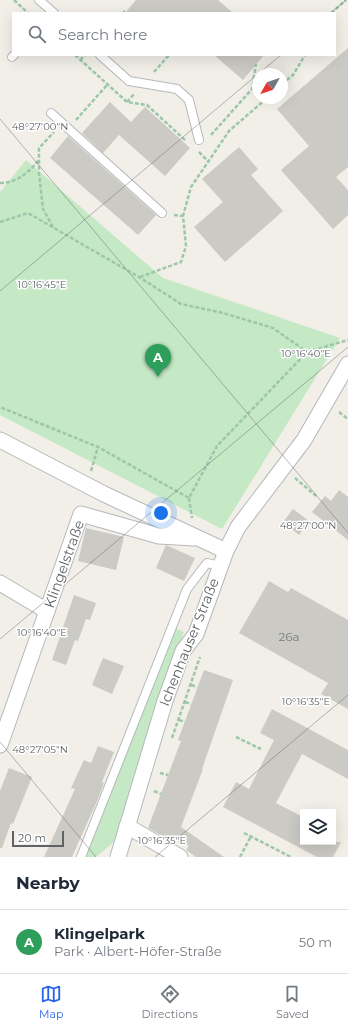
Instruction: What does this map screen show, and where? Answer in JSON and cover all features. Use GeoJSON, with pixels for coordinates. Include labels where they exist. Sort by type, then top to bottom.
{"type":"FeatureCollection","features":[{"type":"Feature","properties":{"kind":"street","name":"Ichenhauser Straße"},"geometry":{"type":"LineString","coordinates":[[118,857],[165,701],[183,651],[196,634],[226,551],[238,527],[282,467],[304,440],[348,364]]}},
{"type":"Feature","properties":{"kind":"street"},"geometry":{"type":"LineString","coordinates":[[0,440],[86,485],[194,538],[226,551]]}},
{"type":"Feature","properties":{"kind":"street","name":"Klingelstraße"},"geometry":{"type":"LineString","coordinates":[[0,745],[81,514],[159,536],[194,538]]}},
{"type":"Feature","properties":{"kind":"street"},"geometry":{"type":"LineString","coordinates":[[0,583],[47,611]]}},
{"type":"Feature","properties":{"kind":"street"},"geometry":{"type":"LineString","coordinates":[[128,826],[180,857]]}},
{"type":"Feature","properties":{"kind":"lane"},"geometry":{"type":"LineString","coordinates":[[39,0],[52,12]]}},
{"type":"Feature","properties":{"kind":"lane"},"geometry":{"type":"LineString","coordinates":[[101,56],[129,81],[177,89],[190,100],[199,140]]}},
{"type":"Feature","properties":{"kind":"lane"},"geometry":{"type":"LineString","coordinates":[[51,113],[162,213]]}},
{"type":"Feature","properties":{"kind":"lane"},"geometry":{"type":"LineString","coordinates":[[81,857],[187,589],[207,563],[220,566]]}},
{"type":"Feature","properties":{"kind":"path"},"geometry":{"type":"LineString","coordinates":[[14,0],[27,12]]}},
{"type":"Feature","properties":{"kind":"path"},"geometry":{"type":"LineString","coordinates":[[332,12],[346,0]]}},
{"type":"Feature","properties":{"kind":"path"},"geometry":{"type":"LineString","coordinates":[[76,56],[127,102],[147,105],[187,141]]}},
{"type":"Feature","properties":{"kind":"path"},"geometry":{"type":"LineString","coordinates":[[80,60],[84,56]]}},
{"type":"Feature","properties":{"kind":"path"},"geometry":{"type":"LineString","coordinates":[[288,79],[293,75],[304,56]]}},
{"type":"Feature","properties":{"kind":"path"},"geometry":{"type":"LineString","coordinates":[[208,138],[252,89],[256,64]]}},
{"type":"Feature","properties":{"kind":"path"},"geometry":{"type":"LineString","coordinates":[[140,277],[181,262],[186,246],[184,216],[190,187],[229,131],[260,104]]}},
{"type":"Feature","properties":{"kind":"path"},"geometry":{"type":"LineString","coordinates":[[198,151],[208,161]]}},
{"type":"Feature","properties":{"kind":"path"},"geometry":{"type":"LineString","coordinates":[[0,183],[8,183],[28,173],[40,159],[39,173],[43,209],[54,228]]}},
{"type":"Feature","properties":{"kind":"path"},"geometry":{"type":"LineString","coordinates":[[0,222],[28,213],[140,277],[182,304],[223,313],[273,328],[307,352]]}},
{"type":"Feature","properties":{"kind":"path"},"geometry":{"type":"LineString","coordinates":[[0,407],[98,447],[189,498],[217,446],[307,352],[348,340]]}},
{"type":"Feature","properties":{"kind":"path"},"geometry":{"type":"LineString","coordinates":[[86,485],[98,447]]}},
{"type":"Feature","properties":{"kind":"path"},"geometry":{"type":"LineString","coordinates":[[282,467],[316,496]]}},
{"type":"Feature","properties":{"kind":"path"},"geometry":{"type":"LineString","coordinates":[[191,685],[197,687]]}},
{"type":"Feature","properties":{"kind":"path"},"geometry":{"type":"LineString","coordinates":[[185,702],[191,704]]}},
{"type":"Feature","properties":{"kind":"path"},"geometry":{"type":"LineString","coordinates":[[179,720],[184,722]]}},
{"type":"Feature","properties":{"kind":"path"},"geometry":{"type":"LineString","coordinates":[[236,737],[261,749]]}},
{"type":"Feature","properties":{"kind":"path"},"geometry":{"type":"LineString","coordinates":[[160,773],[168,775]]}},
{"type":"Feature","properties":{"kind":"path"},"geometry":{"type":"LineString","coordinates":[[154,792],[161,794]]}},
{"type":"Feature","properties":{"kind":"path"},"geometry":{"type":"LineString","coordinates":[[244,833],[291,857]]}},
{"type":"Feature","properties":{"kind":"path"},"geometry":{"type":"LineString","coordinates":[[240,857],[251,836]]}},
{"type":"Feature","properties":{"kind":"green space"},"geometry":{"type":"Polygon","coordinates":[[[26,160],[163,278],[340,338],[222,529],[0,415],[0,192],[26,160]]]}},
{"type":"Feature","properties":{"kind":"green space"},"geometry":{"type":"Polygon","coordinates":[[[175,628],[184,632],[168,670],[115,841],[96,857],[85,857],[175,628]]]}},
{"type":"Feature","properties":{"kind":"building"},"geometry":{"type":"Polygon","coordinates":[[[136,0],[218,0],[232,12],[126,12],[136,0]]]}},
{"type":"Feature","properties":{"kind":"building"},"geometry":{"type":"Polygon","coordinates":[[[348,48],[348,167],[336,177],[348,190],[348,215],[333,229],[281,170],[309,146],[277,109],[283,104],[288,104],[288,100],[348,48]]]}},
{"type":"Feature","properties":{"kind":"building"},"geometry":{"type":"Polygon","coordinates":[[[215,56],[263,56],[243,80],[215,56]]]}},
{"type":"Feature","properties":{"kind":"building"},"geometry":{"type":"Polygon","coordinates":[[[110,102],[131,122],[145,107],[190,148],[165,176],[119,135],[103,153],[82,133],[110,102]]]}},
{"type":"Feature","properties":{"kind":"building"},"geometry":{"type":"Polygon","coordinates":[[[68,136],[156,215],[138,235],[50,158],[68,136]]]}},
{"type":"Feature","properties":{"kind":"building"},"geometry":{"type":"Polygon","coordinates":[[[239,147],[258,169],[251,175],[283,211],[225,262],[194,227],[223,202],[202,179],[239,147]]]}},
{"type":"Feature","properties":{"kind":"building"},"geometry":{"type":"Polygon","coordinates":[[[339,490],[348,497],[348,540],[312,512],[325,496],[331,501],[339,490]]]}},
{"type":"Feature","properties":{"kind":"building"},"geometry":{"type":"Polygon","coordinates":[[[293,509],[309,521],[299,535],[283,522],[293,509]]]}},
{"type":"Feature","properties":{"kind":"building"},"geometry":{"type":"Polygon","coordinates":[[[86,528],[124,537],[116,570],[78,561],[86,528]]]}},
{"type":"Feature","properties":{"kind":"building"},"geometry":{"type":"Polygon","coordinates":[[[166,545],[195,558],[184,581],[156,568],[166,545]]]}},
{"type":"Feature","properties":{"kind":"building"},"geometry":{"type":"Polygon","coordinates":[[[269,581],[288,592],[291,588],[348,620],[348,709],[321,694],[328,683],[239,633],[269,581]]]}},
{"type":"Feature","properties":{"kind":"building"},"geometry":{"type":"Polygon","coordinates":[[[74,595],[96,603],[90,620],[86,619],[78,641],[75,640],[66,665],[52,660],[74,595]]]}},
{"type":"Feature","properties":{"kind":"building"},"geometry":{"type":"Polygon","coordinates":[[[103,658],[124,666],[112,694],[92,685],[103,658]]]}},
{"type":"Feature","properties":{"kind":"building"},"geometry":{"type":"Polygon","coordinates":[[[204,670],[233,680],[203,769],[181,827],[224,857],[196,857],[186,850],[189,846],[148,828],[181,741],[178,740],[204,670]]]}},
{"type":"Feature","properties":{"kind":"building"},"geometry":{"type":"Polygon","coordinates":[[[272,709],[348,750],[348,779],[302,754],[276,803],[300,815],[300,845],[336,845],[336,842],[341,842],[333,857],[317,857],[223,807],[236,782],[249,789],[274,740],[260,733],[272,709]]]}},
{"type":"Feature","properties":{"kind":"building"},"geometry":{"type":"Polygon","coordinates":[[[98,746],[114,752],[102,782],[104,783],[97,801],[72,857],[44,857],[75,789],[71,788],[84,760],[91,763],[98,746]]]}},
{"type":"Feature","properties":{"kind":"building"},"geometry":{"type":"Polygon","coordinates":[[[9,768],[32,777],[13,824],[11,823],[2,848],[0,848],[0,791],[9,768]]]}},
{"type":"Feature","properties":{"kind":"place","name":"Klingelpark"},"geometry":{"type":"Point","coordinates":[158,377]}}]}
